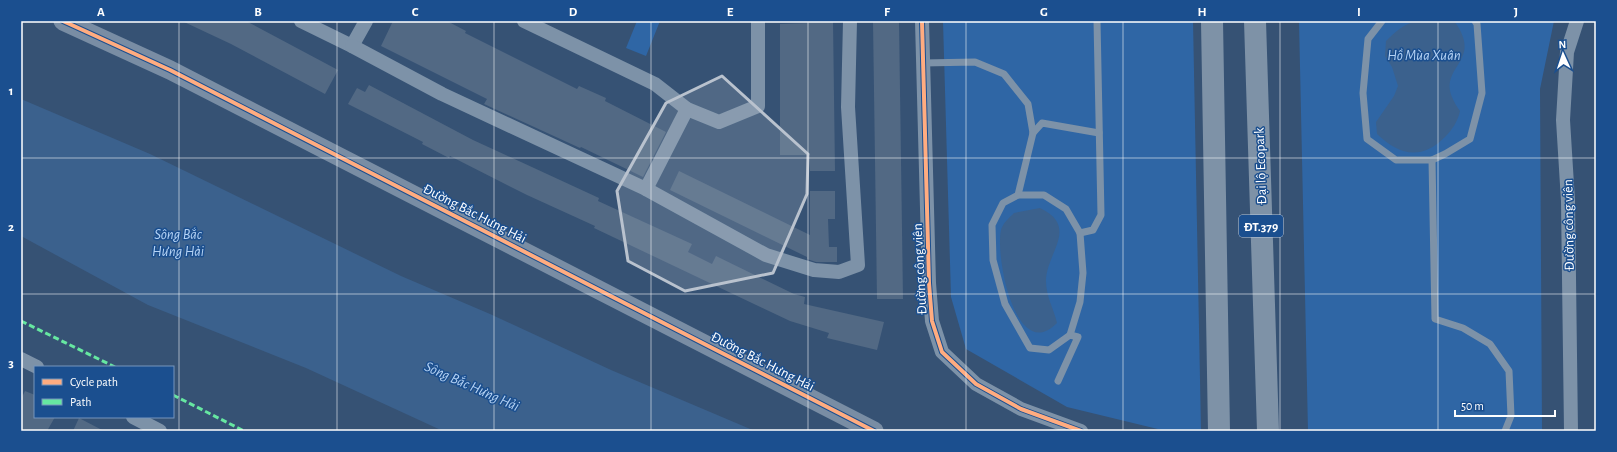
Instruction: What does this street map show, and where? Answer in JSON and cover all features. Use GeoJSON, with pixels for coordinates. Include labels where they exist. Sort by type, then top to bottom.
{"type":"FeatureCollection","features":[{"type":"Feature","properties":{"kind":"highway"},"geometry":{"type":"LineString","coordinates":[[1212,21],[1219,431]]}},
{"type":"Feature","properties":{"kind":"highway","name":"Đại lộ Ecopark"},"geometry":{"type":"LineString","coordinates":[[1255,21],[1268,431]]}},
{"type":"Feature","properties":{"kind":"street","name":"Đường Bắc Hưng Hải"},"geometry":{"type":"LineString","coordinates":[[63,21],[170,70],[874,431]]}},
{"type":"Feature","properties":{"kind":"street"},"geometry":{"type":"LineString","coordinates":[[301,21],[352,46],[442,94],[646,190],[766,255],[814,270],[839,272],[858,265],[848,107],[850,21]]}},
{"type":"Feature","properties":{"kind":"street"},"geometry":{"type":"LineString","coordinates":[[352,46],[366,21]]}},
{"type":"Feature","properties":{"kind":"street"},"geometry":{"type":"LineString","coordinates":[[524,21],[655,84],[687,109],[719,122],[758,106],[758,21]]}},
{"type":"Feature","properties":{"kind":"street","name":"Đường công viên"},"geometry":{"type":"LineString","coordinates":[[922,21],[929,283],[932,321],[942,352],[976,384],[1021,409],[1081,431]]}},
{"type":"Feature","properties":{"kind":"street","name":"Đường công viên"},"geometry":{"type":"LineString","coordinates":[[1571,431],[1568,201],[1563,120],[1567,52],[1577,21]]}},
{"type":"Feature","properties":{"kind":"street"},"geometry":{"type":"LineString","coordinates":[[646,190],[687,109]]}},
{"type":"Feature","properties":{"kind":"street"},"geometry":{"type":"LineString","coordinates":[[21,359],[35,366]]}},
{"type":"Feature","properties":{"kind":"street"},"geometry":{"type":"LineString","coordinates":[[135,418],[160,431]]}},
{"type":"Feature","properties":{"kind":"lane"},"geometry":{"type":"LineString","coordinates":[[1080,232],[1093,230],[1101,215],[1097,21]]}},
{"type":"Feature","properties":{"kind":"lane"},"geometry":{"type":"LineString","coordinates":[[1382,21],[1368,39],[1363,93],[1367,140],[1396,160],[1432,160],[1470,139],[1482,93],[1476,21]]}},
{"type":"Feature","properties":{"kind":"lane"},"geometry":{"type":"LineString","coordinates":[[924,63],[975,62],[1004,74],[1028,104],[1033,133],[1018,195]]}},
{"type":"Feature","properties":{"kind":"lane"},"geometry":{"type":"LineString","coordinates":[[1033,133],[1042,123],[1099,132]]}},
{"type":"Feature","properties":{"kind":"lane"},"geometry":{"type":"LineString","coordinates":[[1432,160],[1435,319],[1463,328],[1490,344],[1509,371],[1511,416],[1505,431]]}},
{"type":"Feature","properties":{"kind":"lane"},"geometry":{"type":"LineString","coordinates":[[1018,195],[1044,195],[1066,208],[1080,232],[1083,273],[1080,302],[1070,335],[1049,350],[1030,348],[1005,304],[993,260],[992,225],[1003,203],[1018,195]]}},
{"type":"Feature","properties":{"kind":"lane"},"geometry":{"type":"LineString","coordinates":[[1058,381],[1078,337],[1070,335]]}},
{"type":"Feature","properties":{"kind":"highlighted area"},"geometry":{"type":"Polygon","coordinates":[[[722,76],[808,154],[807,194],[773,273],[685,291],[628,261],[617,191],[666,103],[722,76]]]}},
{"type":"Feature","properties":{"kind":"shaded area"},"geometry":{"type":"Polygon","coordinates":[[[637,21],[660,21],[646,56],[626,48],[637,21]]]}},
{"type":"Feature","properties":{"kind":"shaded area"},"geometry":{"type":"Polygon","coordinates":[[[943,21],[1193,21],[1201,431],[1166,431],[1067,407],[966,349],[951,297],[943,21]]]}},
{"type":"Feature","properties":{"kind":"shaded area"},"geometry":{"type":"Polygon","coordinates":[[[1299,21],[1554,21],[1540,89],[1542,431],[1308,431],[1299,21]]]}},
{"type":"Feature","properties":{"kind":"water","name":"Hồ Mùa Xuân"},"geometry":{"type":"Polygon","coordinates":[[[1416,21],[1455,22],[1462,35],[1465,46],[1463,55],[1451,77],[1450,86],[1452,97],[1460,111],[1456,122],[1448,134],[1436,145],[1427,150],[1410,152],[1402,151],[1394,147],[1377,134],[1376,122],[1394,96],[1398,86],[1392,67],[1385,56],[1386,41],[1400,29],[1416,21]]]}},
{"type":"Feature","properties":{"kind":"water","name":"Sông Bắc Hưng Hải"},"geometry":{"type":"Polygon","coordinates":[[[21,99],[150,154],[401,276],[490,314],[611,370],[755,431],[443,431],[306,368],[148,305],[21,236],[21,99]]]}},
{"type":"Feature","properties":{"kind":"water"},"geometry":{"type":"Polygon","coordinates":[[[1040,208],[1052,215],[1058,223],[1059,232],[1058,241],[1047,271],[1046,281],[1047,292],[1057,323],[1043,332],[1030,330],[1020,319],[1011,302],[1001,262],[1000,243],[1002,227],[1014,213],[1040,208]]]}},
{"type":"Feature","properties":{"kind":"building"},"geometry":{"type":"Polygon","coordinates":[[[182,21],[246,21],[338,70],[325,94],[231,44],[182,21]]]}},
{"type":"Feature","properties":{"kind":"building"},"geometry":{"type":"Polygon","coordinates":[[[393,21],[447,21],[466,31],[465,33],[577,89],[579,86],[606,98],[605,101],[666,132],[643,177],[581,147],[580,148],[484,104],[487,99],[381,46],[393,21]]]}},
{"type":"Feature","properties":{"kind":"building"},"geometry":{"type":"Polygon","coordinates":[[[809,21],[833,21],[835,171],[810,171],[810,155],[780,155],[780,24],[809,23],[809,21]]]}},
{"type":"Feature","properties":{"kind":"building"},"geometry":{"type":"Polygon","coordinates":[[[873,21],[899,21],[903,299],[877,299],[873,21]]]}},
{"type":"Feature","properties":{"kind":"building"},"geometry":{"type":"Polygon","coordinates":[[[369,85],[473,140],[599,198],[598,201],[692,244],[688,252],[712,264],[716,256],[794,294],[805,297],[804,304],[884,322],[877,350],[827,338],[829,333],[790,321],[594,228],[595,226],[527,195],[450,156],[449,158],[422,144],[423,142],[348,104],[357,88],[365,92],[369,85]]]}},
{"type":"Feature","properties":{"kind":"building"},"geometry":{"type":"Polygon","coordinates":[[[679,171],[810,235],[810,191],[835,191],[835,219],[828,219],[829,247],[837,247],[837,262],[816,262],[807,259],[807,257],[670,190],[679,171]]]}},
{"type":"Feature","properties":{"kind":"building"},"geometry":{"type":"Polygon","coordinates":[[[25,391],[34,395],[34,418],[54,418],[47,431],[28,431],[21,428],[21,399],[25,391]]]}},
{"type":"Feature","properties":{"kind":"building"},"geometry":{"type":"Polygon","coordinates":[[[79,418],[104,431],[73,431],[79,418]]]}},
{"type":"Feature","properties":{"kind":"marked path"},"geometry":{"type":"LineString","coordinates":[[21,321],[113,366]]}},
{"type":"Feature","properties":{"kind":"marked path"},"geometry":{"type":"LineString","coordinates":[[174,396],[244,431]]}},
{"type":"Feature","properties":{"kind":"cycle path"},"geometry":{"type":"LineString","coordinates":[[63,21],[170,70],[874,431]]}},
{"type":"Feature","properties":{"kind":"cycle path"},"geometry":{"type":"LineString","coordinates":[[922,21],[929,283],[932,321],[942,352],[976,384],[1021,409],[1081,431]]}}]}
